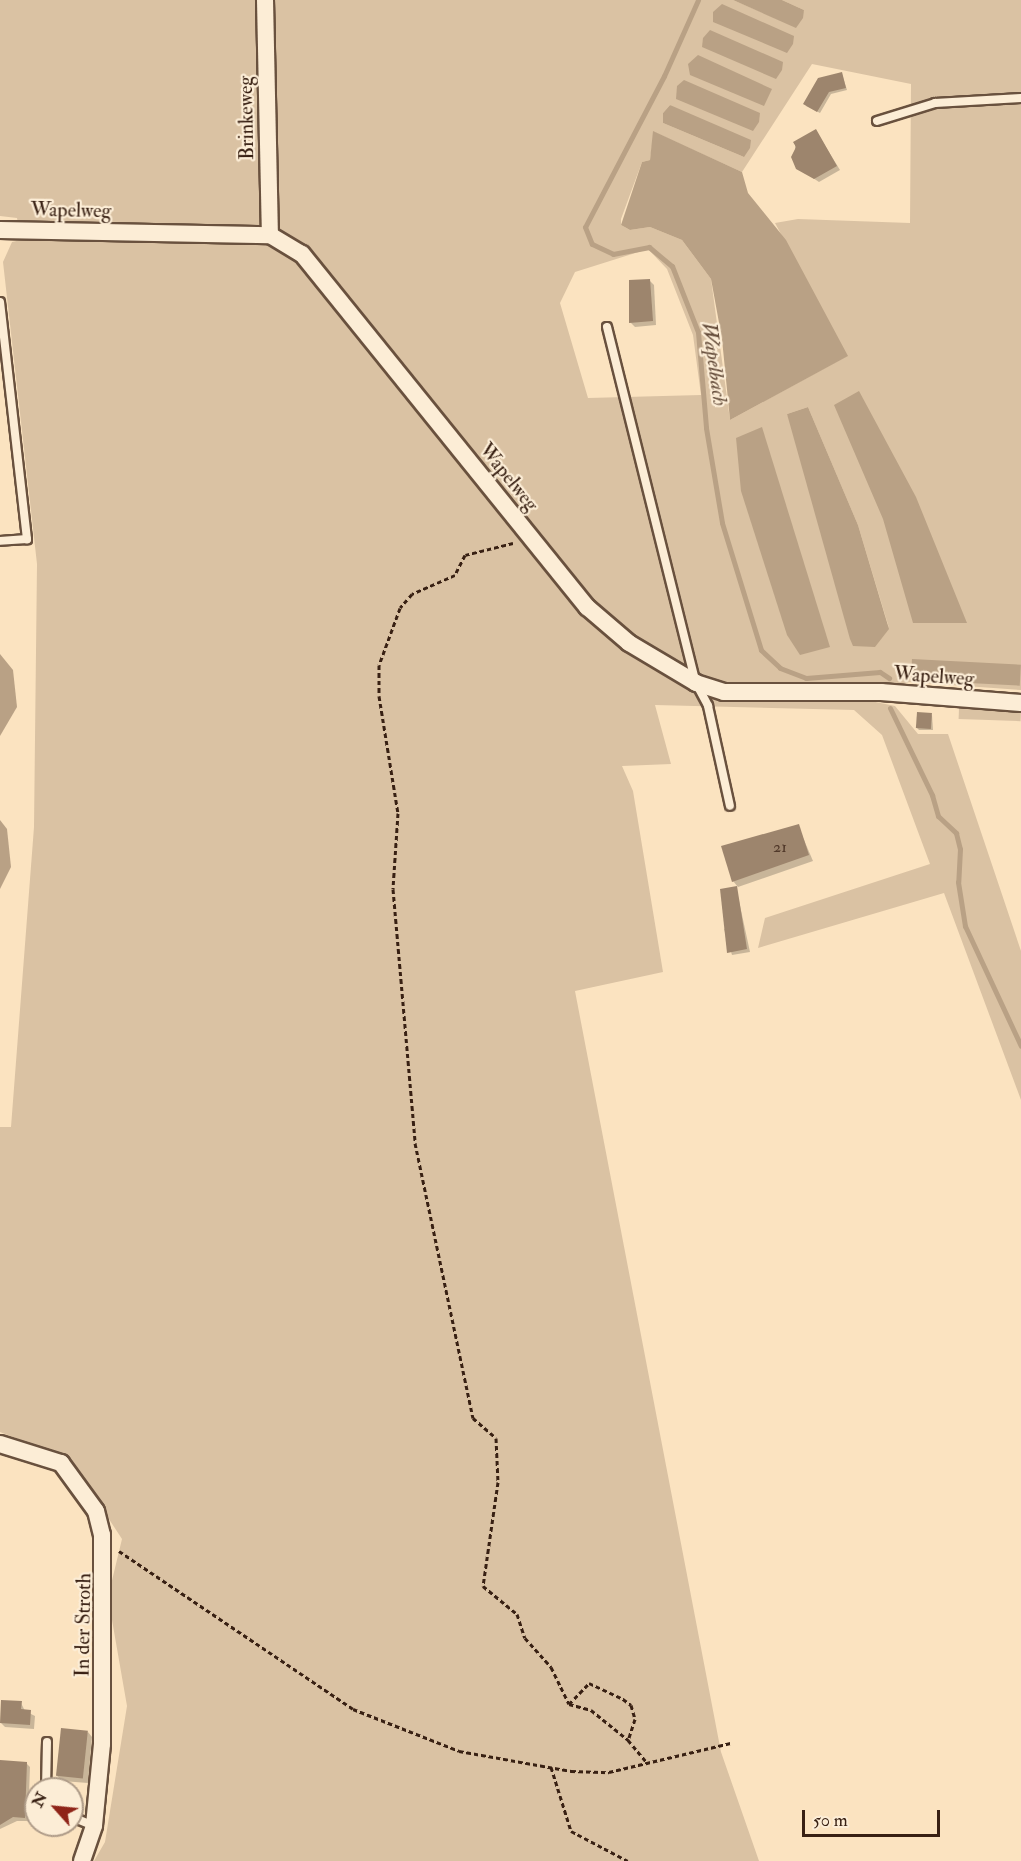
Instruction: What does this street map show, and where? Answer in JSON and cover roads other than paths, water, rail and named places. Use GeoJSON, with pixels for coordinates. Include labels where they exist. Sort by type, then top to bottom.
{"type":"FeatureCollection","features":[{"type":"Feature","properties":{"kind":"street","name":"Brinkeweg"},"geometry":{"type":"LineString","coordinates":[[264,0],[270,235]]}},
{"type":"Feature","properties":{"kind":"street","name":"Wapelweg"},"geometry":{"type":"LineString","coordinates":[[0,230],[270,235],[302,254],[587,607],[629,643],[696,683],[724,692],[880,692],[1021,703]]}},
{"type":"Feature","properties":{"kind":"street","name":"In der Stroth"},"geometry":{"type":"LineString","coordinates":[[0,1444],[60,1463],[96,1511],[103,1540],[102,1744],[94,1826],[81,1861]]}},
{"type":"Feature","properties":{"kind":"lane"},"geometry":{"type":"LineString","coordinates":[[877,121],[935,103],[1021,98]]}},
{"type":"Feature","properties":{"kind":"lane"},"geometry":{"type":"LineString","coordinates":[[0,303],[27,539],[0,541]]}},
{"type":"Feature","properties":{"kind":"lane"},"geometry":{"type":"LineString","coordinates":[[607,327],[696,683],[708,706],[730,806]]}},
{"type":"Feature","properties":{"kind":"lane"},"geometry":{"type":"LineString","coordinates":[[46,1777],[47,1742]]}},
{"type":"Feature","properties":{"kind":"lane"},"geometry":{"type":"LineString","coordinates":[[84,1822],[94,1826]]}},
{"type":"Feature","properties":{"kind":"waterway","name":"Wapelbach"},"geometry":{"type":"LineString","coordinates":[[698,0],[664,76],[585,227],[592,244],[613,254],[649,247],[672,266],[698,332],[706,428],[722,523],[761,650],[780,668],[806,678],[880,672],[889,678]]}},
{"type":"Feature","properties":{"kind":"waterway","name":"Wapelbach"},"geometry":{"type":"LineString","coordinates":[[890,708],[932,795],[938,816],[956,833],[960,849],[958,882],[965,926],[1021,1046]]}}]}
